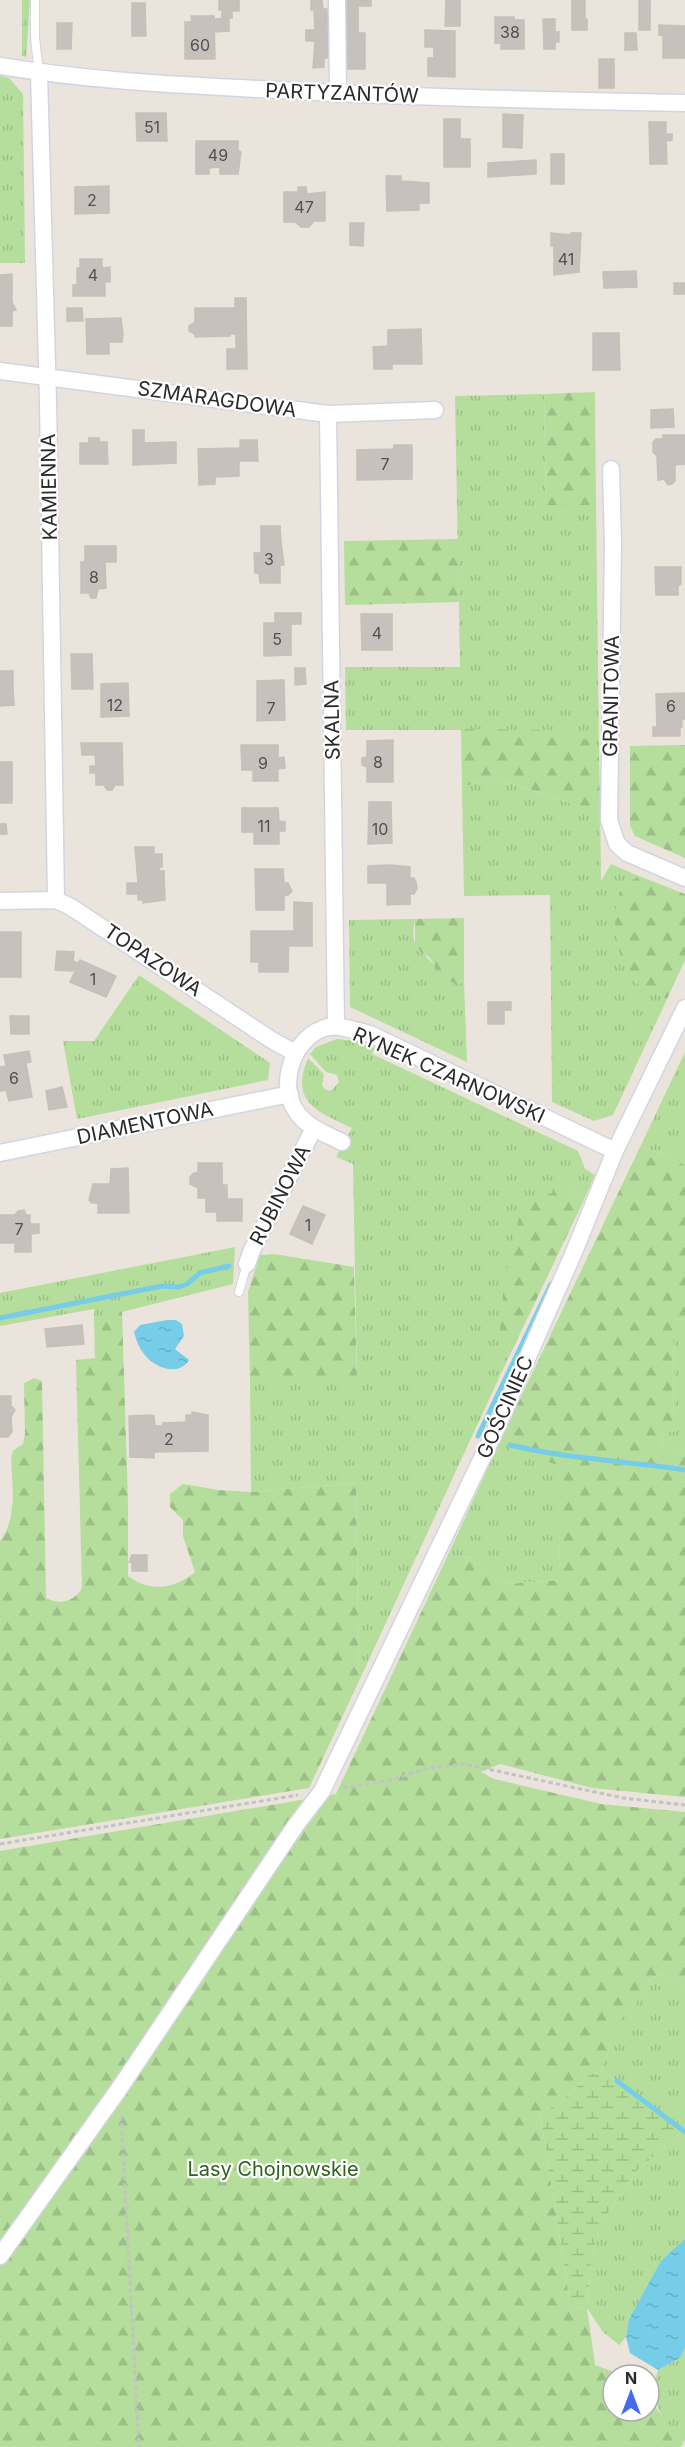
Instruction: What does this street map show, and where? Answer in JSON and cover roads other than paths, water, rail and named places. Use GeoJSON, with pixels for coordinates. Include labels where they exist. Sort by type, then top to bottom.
{"type":"FeatureCollection","features":[{"type":"Feature","properties":{"kind":"street"},"geometry":{"type":"LineString","coordinates":[[337,0],[338,94]]}},
{"type":"Feature","properties":{"kind":"street","name":"PARTYZANTÓW"},"geometry":{"type":"LineString","coordinates":[[0,66],[39,73],[145,83],[338,94],[685,103]]}},
{"type":"Feature","properties":{"kind":"street","name":"KAMIENNA"},"geometry":{"type":"LineString","coordinates":[[39,73],[56,900]]}},
{"type":"Feature","properties":{"kind":"street","name":"SZMARAGDOWA"},"geometry":{"type":"LineString","coordinates":[[0,371],[328,414],[435,410]]}},
{"type":"Feature","properties":{"kind":"street","name":"SKALNA"},"geometry":{"type":"LineString","coordinates":[[328,414],[336,1027]]}},
{"type":"Feature","properties":{"kind":"street","name":"GRANITOWA"},"geometry":{"type":"LineString","coordinates":[[611,469],[613,544],[609,820],[617,844],[627,853],[685,878]]}},
{"type":"Feature","properties":{"kind":"street","name":"TOPAZOWA"},"geometry":{"type":"LineString","coordinates":[[0,901],[56,900],[91,918],[260,1032],[296,1053]]}},
{"type":"Feature","properties":{"kind":"street","name":"GOŚCINIEC"},"geometry":{"type":"LineString","coordinates":[[0,2256],[119,2090],[296,1825],[318,1796],[497,1427],[615,1151],[685,1008]]}},
{"type":"Feature","properties":{"kind":"street","name":"RYNEK CZARNOWSKI"},"geometry":{"type":"LineString","coordinates":[[296,1053],[314,1034],[327,1028],[336,1027],[369,1034],[615,1151]]}},
{"type":"Feature","properties":{"kind":"street"},"geometry":{"type":"LineString","coordinates":[[296,1053],[289,1072],[290,1094],[295,1111],[314,1128],[342,1142]]}},
{"type":"Feature","properties":{"kind":"street","name":"DIAMENTOWA"},"geometry":{"type":"LineString","coordinates":[[0,1153],[290,1094]]}},
{"type":"Feature","properties":{"kind":"street","name":"RUBINOWA"},"geometry":{"type":"LineString","coordinates":[[247,1264],[314,1128]]}},
{"type":"Feature","properties":{"kind":"lane"},"geometry":{"type":"LineString","coordinates":[[35,0],[35,38],[39,73]]}},
{"type":"Feature","properties":{"kind":"lane"},"geometry":{"type":"LineString","coordinates":[[239,1292],[247,1264]]}},
{"type":"Feature","properties":{"kind":"water"},"geometry":{"type":"Polygon","coordinates":[[[176,1320],[182,1324],[184,1336],[175,1349],[189,1360],[179,1368],[166,1369],[148,1359],[139,1347],[134,1332],[140,1325],[176,1320]]]}},
{"type":"Feature","properties":{"kind":"water"},"geometry":{"type":"Polygon","coordinates":[[[685,2239],[685,2348],[680,2358],[661,2368],[661,2363],[646,2363],[630,2353],[626,2337],[629,2319],[661,2261],[685,2239]]]}},
{"type":"Feature","properties":{"kind":"waterway"},"geometry":{"type":"LineString","coordinates":[[0,1318],[162,1286],[179,1287],[187,1284],[200,1273],[229,1266]]}},
{"type":"Feature","properties":{"kind":"waterway"},"geometry":{"type":"LineString","coordinates":[[478,1436],[551,1284]]}},
{"type":"Feature","properties":{"kind":"waterway"},"geometry":{"type":"LineString","coordinates":[[510,1445],[575,1457],[685,1470]]}},
{"type":"Feature","properties":{"kind":"waterway"},"geometry":{"type":"LineString","coordinates":[[617,2081],[685,2132]]}},
{"type":"Feature","properties":{"kind":"park label","name":"Lasy Chojnowskie"},"geometry":{"type":"Point","coordinates":[273,2169]}}]}
